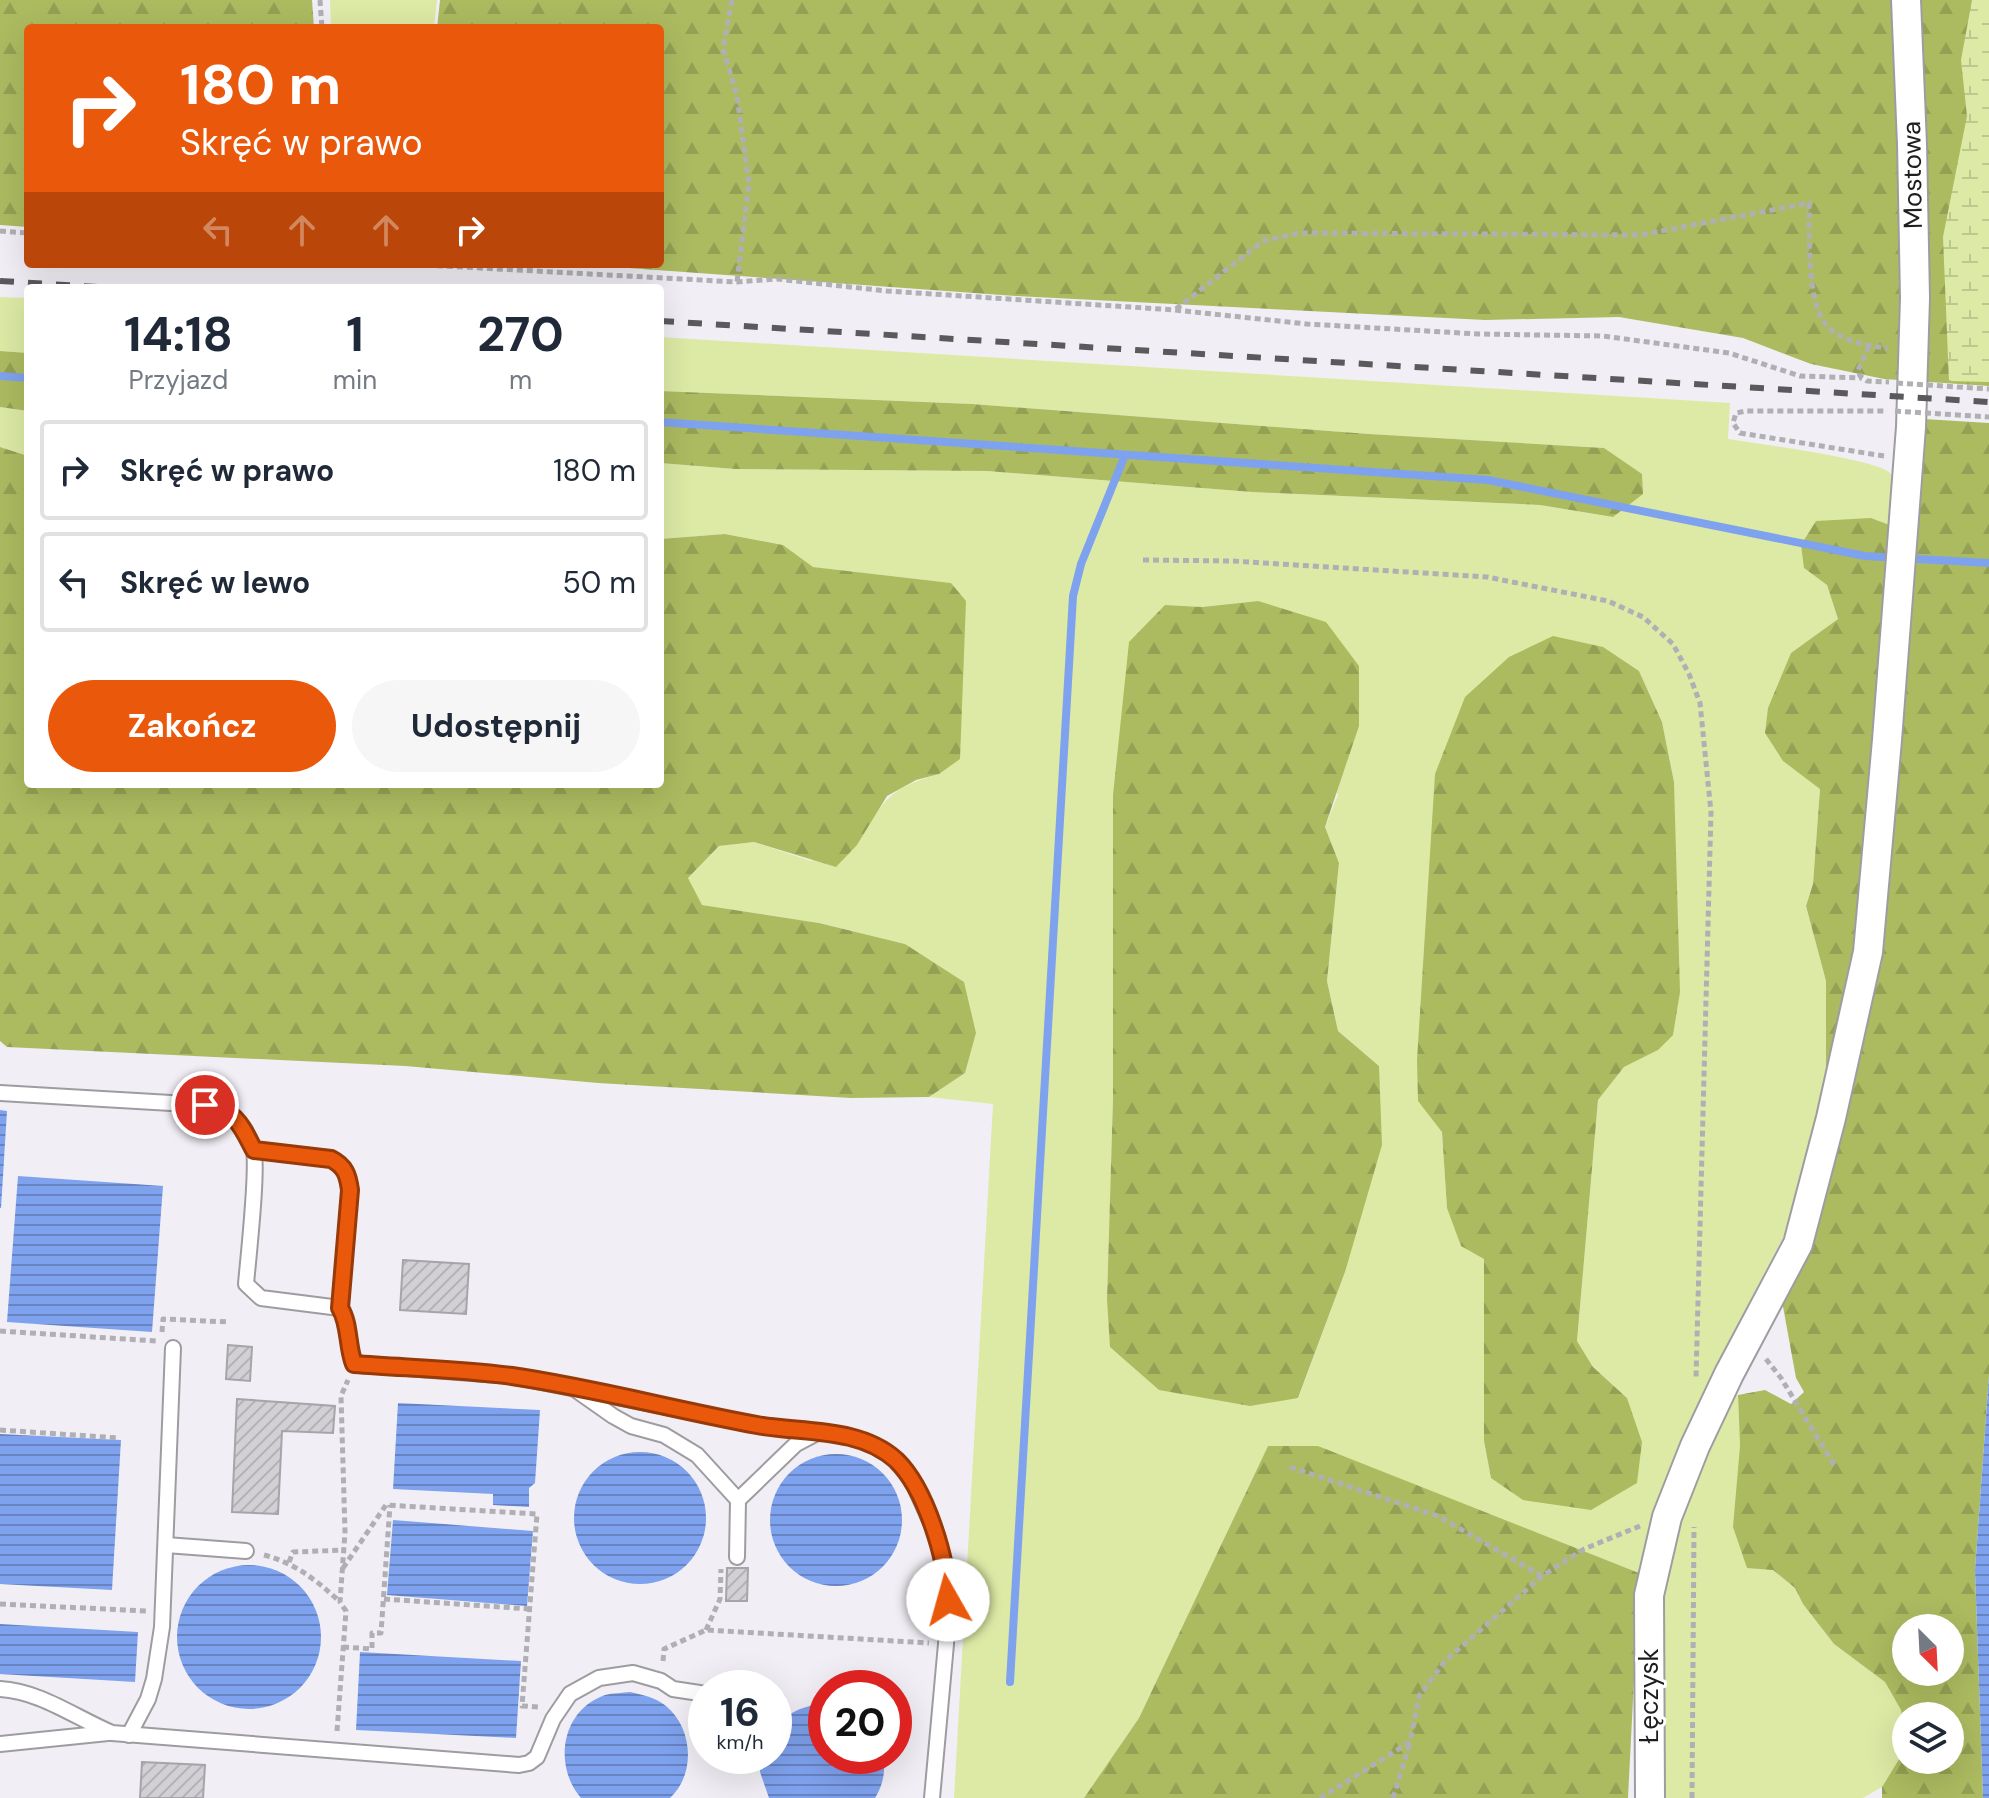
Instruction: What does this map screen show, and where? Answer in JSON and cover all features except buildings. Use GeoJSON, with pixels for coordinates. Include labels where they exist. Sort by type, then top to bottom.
{"type":"FeatureCollection","features":[{"type":"Feature","properties":{"kind":"street","name":"Mostowa"},"geometry":{"type":"LineString","coordinates":[[1748,1337],[1798,1244],[1831,1118],[1868,952],[1908,460],[1913,351],[1912,144],[1906,0]]}},
{"type":"Feature","properties":{"kind":"street","name":"Łęczysk"},"geometry":{"type":"LineString","coordinates":[[1650,1798],[1649,1595],[1681,1519],[1700,1435],[1748,1337]]}},
{"type":"Feature","properties":{"kind":"lane"},"geometry":{"type":"LineString","coordinates":[[0,1093],[224,1109],[239,1120],[254,1150],[246,1284],[261,1298],[340,1308]]}},
{"type":"Feature","properties":{"kind":"lane"},"geometry":{"type":"LineString","coordinates":[[254,1150],[331,1159],[340,1164],[348,1176],[350,1190],[340,1308],[345,1316],[348,1348],[354,1364],[511,1376],[757,1425],[849,1436],[895,1459],[911,1478],[937,1536],[948,1579],[946,1644],[932,1798]]}},
{"type":"Feature","properties":{"kind":"lane"},"geometry":{"type":"LineString","coordinates":[[129,1735],[148,1699],[154,1679],[163,1612],[173,1348]]}},
{"type":"Feature","properties":{"kind":"lane"},"geometry":{"type":"LineString","coordinates":[[573,1388],[631,1426],[664,1435],[697,1455],[738,1500],[737,1557]]}},
{"type":"Feature","properties":{"kind":"lane"},"geometry":{"type":"LineString","coordinates":[[738,1500],[796,1444],[817,1433]]}},
{"type":"Feature","properties":{"kind":"lane"},"geometry":{"type":"LineString","coordinates":[[166,1545],[246,1551]]}},
{"type":"Feature","properties":{"kind":"lane"},"geometry":{"type":"LineString","coordinates":[[0,1744],[112,1733],[519,1765],[537,1757],[559,1708],[570,1694],[599,1678],[633,1673],[661,1681],[673,1689],[688,1691]]}},
{"type":"Feature","properties":{"kind":"lane"},"geometry":{"type":"LineString","coordinates":[[0,1689],[10,1689],[53,1704],[112,1733]]}},
{"type":"Feature","properties":{"kind":"path"},"geometry":{"type":"LineString","coordinates":[[320,0],[322,24]]}},
{"type":"Feature","properties":{"kind":"path"},"geometry":{"type":"LineString","coordinates":[[732,0],[723,49],[737,96],[749,183],[737,282]]}},
{"type":"Feature","properties":{"kind":"path"},"geometry":{"type":"LineString","coordinates":[[1175,310],[1263,241],[1299,233],[1640,235],[1809,203],[1813,297],[1828,327],[1860,345],[1913,351]]}},
{"type":"Feature","properties":{"kind":"path"},"geometry":{"type":"LineString","coordinates":[[0,231],[24,233]]}},
{"type":"Feature","properties":{"kind":"path"},"geometry":{"type":"LineString","coordinates":[[480,268],[737,282],[777,279],[887,291],[1175,310],[1338,326],[1479,334],[1603,336],[1729,353],[1800,376],[1989,389]]}},
{"type":"Feature","properties":{"kind":"path"},"geometry":{"type":"LineString","coordinates":[[1862,378],[1858,370],[1869,346]]}},
{"type":"Feature","properties":{"kind":"path"},"geometry":{"type":"LineString","coordinates":[[1908,460],[1740,433],[1733,423],[1736,413],[1746,411],[1895,411],[1989,417]]}},
{"type":"Feature","properties":{"kind":"path"},"geometry":{"type":"LineString","coordinates":[[1143,560],[1233,561],[1487,577],[1608,601],[1643,617],[1673,644],[1700,703],[1711,812],[1696,1391]]}},
{"type":"Feature","properties":{"kind":"path"},"geometry":{"type":"LineString","coordinates":[[0,1331],[161,1341],[163,1319],[229,1322]]}},
{"type":"Feature","properties":{"kind":"path"},"geometry":{"type":"LineString","coordinates":[[1748,1337],[1781,1378],[1836,1468]]}},
{"type":"Feature","properties":{"kind":"path"},"geometry":{"type":"LineString","coordinates":[[340,1602],[345,1550],[341,1396],[354,1364]]}},
{"type":"Feature","properties":{"kind":"path"},"geometry":{"type":"LineString","coordinates":[[0,1430],[119,1438]]}},
{"type":"Feature","properties":{"kind":"path"},"geometry":{"type":"LineString","coordinates":[[1290,1467],[1438,1516],[1542,1576]]}},
{"type":"Feature","properties":{"kind":"path"},"geometry":{"type":"LineString","coordinates":[[343,1568],[386,1505],[537,1514],[522,1706],[559,1708]]}},
{"type":"Feature","properties":{"kind":"path"},"geometry":{"type":"LineString","coordinates":[[343,1647],[372,1649],[372,1633],[381,1633],[390,1505]]}},
{"type":"Feature","properties":{"kind":"path"},"geometry":{"type":"LineString","coordinates":[[1393,1798],[1410,1742],[1419,1696],[1445,1661],[1542,1576],[1584,1549],[1619,1532],[1681,1519],[1692,1798]]}},
{"type":"Feature","properties":{"kind":"path"},"geometry":{"type":"LineString","coordinates":[[289,1562],[293,1552],[345,1550]]}},
{"type":"Feature","properties":{"kind":"path"},"geometry":{"type":"LineString","coordinates":[[246,1551],[289,1562],[340,1602],[346,1611],[335,1752]]}},
{"type":"Feature","properties":{"kind":"path"},"geometry":{"type":"LineString","coordinates":[[706,1630],[720,1599],[721,1560],[737,1557]]}},
{"type":"Feature","properties":{"kind":"path"},"geometry":{"type":"LineString","coordinates":[[384,1599],[530,1609]]}},
{"type":"Feature","properties":{"kind":"path"},"geometry":{"type":"LineString","coordinates":[[0,1604],[163,1612]]}},
{"type":"Feature","properties":{"kind":"path"},"geometry":{"type":"LineString","coordinates":[[661,1681],[664,1649],[706,1630],[946,1644]]}},
{"type":"Feature","properties":{"kind":"path"},"geometry":{"type":"LineString","coordinates":[[1320,1798],[1410,1742]]}},
{"type":"Feature","properties":{"kind":"green space"},"geometry":{"type":"Polygon","coordinates":[[[0,0],[312,0],[314,24],[24,24],[24,227],[0,225],[0,0]]]}},
{"type":"Feature","properties":{"kind":"green space"},"geometry":{"type":"Polygon","coordinates":[[[330,0],[437,0],[434,24],[331,24],[330,0]]]}},
{"type":"Feature","properties":{"kind":"green space"},"geometry":{"type":"Polygon","coordinates":[[[440,0],[1989,0],[1989,386],[1884,379],[1811,364],[1743,338],[1619,317],[1485,320],[1016,296],[628,268],[664,268],[664,24],[437,24],[440,0]]]}},
{"type":"Feature","properties":{"kind":"green space"},"geometry":{"type":"Polygon","coordinates":[[[1972,0],[1989,0],[1989,382],[1949,381],[1943,237],[1967,116],[1961,60],[1972,0]]]}},
{"type":"Feature","properties":{"kind":"green space"},"geometry":{"type":"Polygon","coordinates":[[[0,297],[24,298],[24,353],[0,351],[0,297]]]}},
{"type":"Feature","properties":{"kind":"green space"},"geometry":{"type":"Polygon","coordinates":[[[664,337],[1730,403],[1728,439],[1864,462],[1890,473],[1897,492],[1895,528],[1804,568],[1827,585],[1838,619],[1791,653],[1783,761],[1820,788],[1813,884],[1806,906],[1826,981],[1826,1094],[1813,1166],[1788,1228],[1712,1373],[1710,1412],[1738,1395],[1740,1446],[1773,1570],[1795,1588],[1803,1604],[1834,1644],[1885,1682],[1896,1702],[1892,1702],[1892,1771],[1882,1787],[1863,1798],[1660,1798],[1661,1606],[1668,1570],[1644,1575],[1318,1447],[1268,1446],[1139,1718],[1084,1798],[954,1798],[993,1104],[929,1097],[965,1073],[976,1033],[905,944],[819,923],[701,905],[688,878],[719,846],[754,842],[811,861],[857,845],[881,807],[897,791],[939,774],[950,583],[812,567],[783,545],[725,534],[664,539],[664,463],[735,469],[987,471],[1252,492],[1540,505],[1612,517],[1604,448],[972,404],[664,391],[664,337]],[[1258,601],[1202,607],[1165,605],[1113,1098],[1107,1299],[1298,1399],[1345,1272],[1379,1066],[1338,1031],[1327,981],[1339,863],[1325,827],[1338,795],[1258,601]],[[1639,671],[1442,1132],[1447,1208],[1484,1259],[1484,1441],[1491,1478],[1627,1398],[1593,1367],[1577,1341],[1598,1100],[1624,1067],[1658,1050],[1674,782],[1662,722],[1639,671]]]}},
{"type":"Feature","properties":{"kind":"green space"},"geometry":{"type":"Polygon","coordinates":[[[0,351],[24,353],[24,410],[0,407],[0,351]]]}},
{"type":"Feature","properties":{"kind":"green space"},"geometry":{"type":"Polygon","coordinates":[[[664,391],[972,404],[1604,448],[1642,474],[1643,494],[1613,517],[1540,505],[1252,492],[987,471],[735,469],[664,463],[664,391]]]}},
{"type":"Feature","properties":{"kind":"green space"},"geometry":{"type":"Polygon","coordinates":[[[0,407],[24,410],[24,455],[0,447],[0,407]]]}},
{"type":"Feature","properties":{"kind":"green space"},"geometry":{"type":"Polygon","coordinates":[[[1924,419],[1989,423],[1989,1375],[1975,1570],[1983,1798],[1882,1798],[1882,1787],[1892,1771],[1892,1774],[1964,1774],[1964,1702],[1896,1702],[1885,1682],[1834,1644],[1803,1604],[1795,1588],[1773,1570],[1747,1568],[1733,1527],[1740,1446],[1738,1395],[1765,1390],[1791,1404],[1804,1392],[1796,1378],[1782,1301],[1788,1228],[1813,1166],[1826,1094],[1826,981],[1806,906],[1813,884],[1820,789],[1783,761],[1765,733],[1768,708],[1791,653],[1838,619],[1827,585],[1804,568],[1801,545],[1816,521],[1871,518],[1897,528],[1924,419]]]}},
{"type":"Feature","properties":{"kind":"green space"},"geometry":{"type":"Polygon","coordinates":[[[0,447],[24,455],[24,788],[664,788],[664,539],[725,534],[783,545],[813,567],[951,583],[966,601],[960,759],[939,774],[916,780],[887,796],[857,845],[836,867],[754,842],[719,846],[688,878],[702,905],[819,923],[905,944],[964,982],[976,1033],[965,1073],[929,1097],[851,1098],[598,1083],[405,1066],[7,1047],[0,1041],[0,447]]]}},
{"type":"Feature","properties":{"kind":"green space"},"geometry":{"type":"Polygon","coordinates":[[[1258,601],[1326,622],[1359,666],[1359,726],[1325,827],[1339,863],[1327,981],[1338,1031],[1379,1066],[1382,1145],[1345,1272],[1298,1398],[1250,1406],[1159,1390],[1110,1347],[1107,1299],[1113,1098],[1113,795],[1129,642],[1165,605],[1202,607],[1258,601]]]}},
{"type":"Feature","properties":{"kind":"green space"},"geometry":{"type":"Polygon","coordinates":[[[1553,636],[1603,647],[1639,671],[1662,722],[1674,782],[1680,992],[1673,1035],[1658,1050],[1624,1067],[1598,1100],[1577,1341],[1593,1367],[1627,1398],[1642,1442],[1637,1483],[1591,1510],[1523,1500],[1491,1478],[1484,1441],[1484,1259],[1461,1246],[1447,1208],[1442,1132],[1418,1101],[1417,1060],[1435,774],[1465,697],[1509,657],[1553,636]]]}},
{"type":"Feature","properties":{"kind":"green space"},"geometry":{"type":"Polygon","coordinates":[[[1268,1446],[1318,1446],[1644,1575],[1638,1601],[1628,1798],[1084,1798],[1139,1718],[1268,1446]]]}},
{"type":"Feature","properties":{"kind":"water"},"geometry":{"type":"Polygon","coordinates":[[[0,1110],[7,1111],[1,1208],[0,1208],[0,1110]]]}},
{"type":"Feature","properties":{"kind":"water"},"geometry":{"type":"Polygon","coordinates":[[[18,1176],[163,1186],[152,1332],[7,1322],[18,1176]]]}},
{"type":"Feature","properties":{"kind":"water"},"geometry":{"type":"Polygon","coordinates":[[[1989,1375],[1989,1798],[1983,1798],[1975,1570],[1989,1375]]]}},
{"type":"Feature","properties":{"kind":"water"},"geometry":{"type":"Polygon","coordinates":[[[398,1403],[540,1410],[535,1483],[529,1488],[529,1507],[493,1505],[493,1494],[393,1489],[398,1403]]]}},
{"type":"Feature","properties":{"kind":"water"},"geometry":{"type":"Polygon","coordinates":[[[0,1434],[121,1440],[112,1590],[0,1584],[0,1434]]]}},
{"type":"Feature","properties":{"kind":"water"},"geometry":{"type":"Polygon","coordinates":[[[640,1452],[665,1457],[687,1471],[701,1493],[706,1518],[701,1543],[687,1565],[665,1579],[640,1584],[615,1579],[593,1565],[579,1543],[574,1518],[579,1493],[593,1471],[615,1457],[640,1452]]]}},
{"type":"Feature","properties":{"kind":"water"},"geometry":{"type":"Polygon","coordinates":[[[836,1454],[873,1465],[891,1483],[902,1520],[891,1557],[873,1575],[836,1586],[799,1575],[781,1557],[770,1520],[781,1483],[799,1465],[836,1454]]]}},
{"type":"Feature","properties":{"kind":"water"},"geometry":{"type":"Polygon","coordinates":[[[393,1520],[533,1531],[527,1606],[387,1595],[393,1520]]]}},
{"type":"Feature","properties":{"kind":"water"},"geometry":{"type":"Polygon","coordinates":[[[249,1565],[277,1570],[300,1586],[316,1609],[321,1637],[316,1665],[300,1688],[277,1704],[249,1709],[221,1704],[198,1688],[182,1665],[177,1637],[182,1609],[198,1586],[221,1570],[249,1565]]]}},
{"type":"Feature","properties":{"kind":"water"},"geometry":{"type":"Polygon","coordinates":[[[0,1624],[138,1632],[135,1682],[0,1674],[0,1624]]]}},
{"type":"Feature","properties":{"kind":"water"},"geometry":{"type":"Polygon","coordinates":[[[360,1652],[521,1661],[516,1738],[356,1730],[360,1652]]]}},
{"type":"Feature","properties":{"kind":"water"},"geometry":{"type":"Polygon","coordinates":[[[630,1692],[658,1700],[682,1726],[688,1751],[687,1764],[684,1777],[670,1798],[581,1798],[572,1785],[565,1755],[571,1726],[590,1702],[605,1695],[630,1692]]]}},
{"type":"Feature","properties":{"kind":"water"},"geometry":{"type":"Polygon","coordinates":[[[808,1707],[808,1774],[883,1774],[875,1798],[769,1798],[761,1774],[792,1774],[792,1713],[808,1707]]]}},
{"type":"Feature","properties":{"kind":"waterway"},"geometry":{"type":"LineString","coordinates":[[0,376],[24,378]]}},
{"type":"Feature","properties":{"kind":"waterway"},"geometry":{"type":"LineString","coordinates":[[664,422],[1488,480],[1865,556],[1989,563]]}},
{"type":"Feature","properties":{"kind":"waterway"},"geometry":{"type":"LineString","coordinates":[[1010,1682],[1073,596],[1081,564],[1125,455]]}},
{"type":"Feature","properties":{"kind":"railway"},"geometry":{"type":"LineString","coordinates":[[0,281],[48,284]]}},
{"type":"Feature","properties":{"kind":"railway"},"geometry":{"type":"LineString","coordinates":[[664,321],[1989,402]]}},
{"type":"Feature","properties":{"kind":"route"},"geometry":{"type":"LineString","coordinates":[[205,1105],[224,1109],[239,1120],[254,1150],[331,1159],[340,1164],[348,1176],[350,1190],[340,1308],[345,1316],[348,1348],[354,1364],[511,1376],[757,1425],[849,1436],[895,1459],[911,1478],[937,1536],[948,1579],[948,1600]]}}]}
